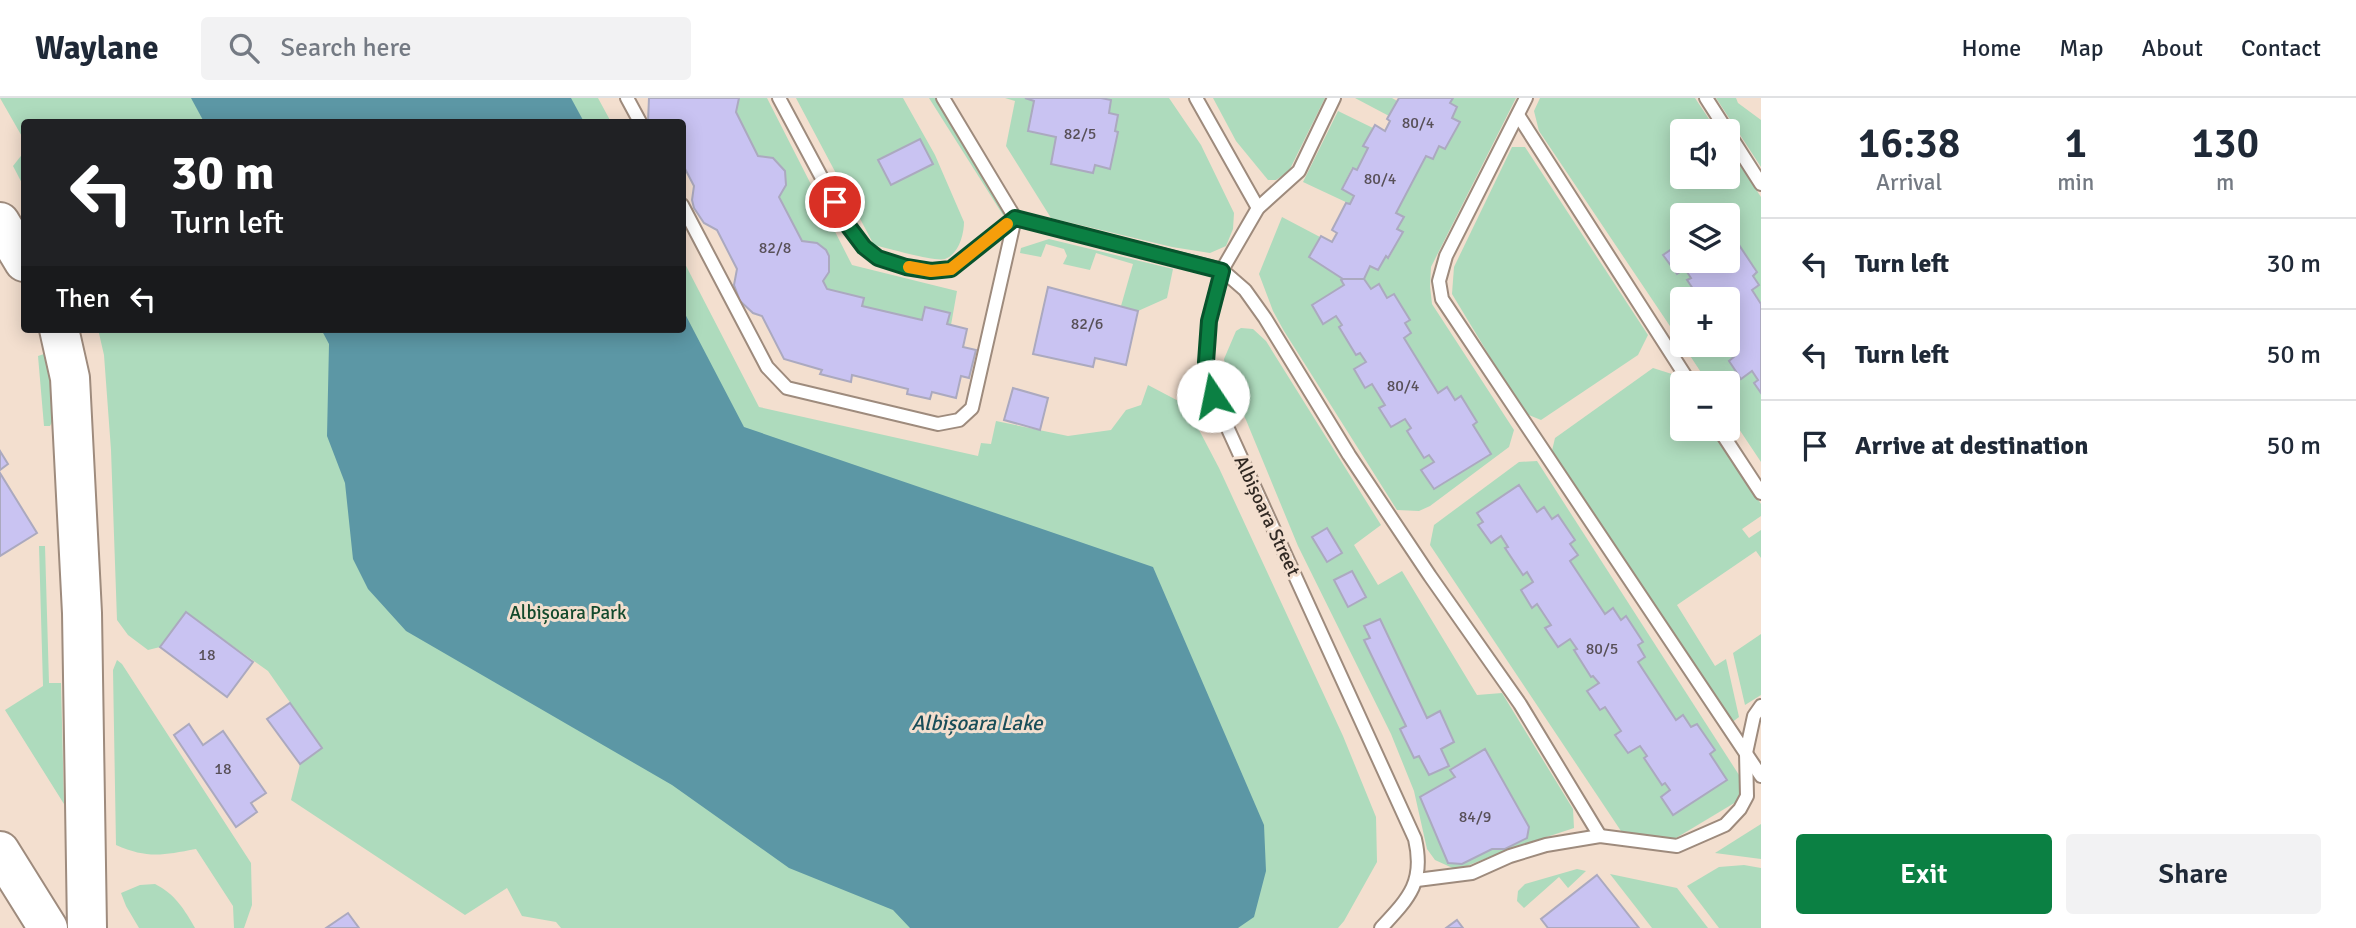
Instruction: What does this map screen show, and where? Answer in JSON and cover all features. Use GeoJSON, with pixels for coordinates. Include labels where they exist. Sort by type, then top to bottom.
{"type":"FeatureCollection","features":[{"type":"Feature","properties":{"kind":"main road"},"geometry":{"type":"LineString","coordinates":[[0,222],[21,257]]}},
{"type":"Feature","properties":{"kind":"main road"},"geometry":{"type":"LineString","coordinates":[[60,333],[70,378],[82,613],[87,928]]}},
{"type":"Feature","properties":{"kind":"main road"},"geometry":{"type":"LineString","coordinates":[[0,851],[48,928]]}},
{"type":"Feature","properties":{"kind":"lane"},"geometry":{"type":"LineString","coordinates":[[627,98],[638,119]]}},
{"type":"Feature","properties":{"kind":"lane"},"geometry":{"type":"LineString","coordinates":[[779,98],[846,223],[864,247],[878,258],[931,271],[951,269],[1015,218]]}},
{"type":"Feature","properties":{"kind":"lane"},"geometry":{"type":"LineString","coordinates":[[686,213],[767,367],[787,388],[938,424],[959,420],[972,408],[1015,218],[943,98]]}},
{"type":"Feature","properties":{"kind":"lane"},"geometry":{"type":"LineString","coordinates":[[1196,98],[1258,208]]}},
{"type":"Feature","properties":{"kind":"lane","name":"Albișoara Street"},"geometry":{"type":"LineString","coordinates":[[1334,98],[1299,172],[1258,208],[1222,271],[1209,321],[1206,362],[1213,396],[1415,839],[1420,859],[1417,880]]}},
{"type":"Feature","properties":{"kind":"lane"},"geometry":{"type":"LineString","coordinates":[[1526,98],[1446,256],[1439,281],[1442,299],[1761,776]]}},
{"type":"Feature","properties":{"kind":"lane"},"geometry":{"type":"LineString","coordinates":[[1706,98],[1761,184]]}},
{"type":"Feature","properties":{"kind":"lane"},"geometry":{"type":"LineString","coordinates":[[1518,115],[1682,371]]}},
{"type":"Feature","properties":{"kind":"lane"},"geometry":{"type":"LineString","coordinates":[[1015,218],[1222,271],[1245,290],[1349,455],[1520,704],[1601,836]]}},
{"type":"Feature","properties":{"kind":"lane"},"geometry":{"type":"LineString","coordinates":[[1727,441],[1761,493]]}},
{"type":"Feature","properties":{"kind":"lane"},"geometry":{"type":"LineString","coordinates":[[1381,928],[1410,896],[1417,880],[1472,873],[1510,856],[1546,845],[1601,836],[1677,846],[1725,825],[1740,809],[1747,796],[1746,753],[1754,716],[1761,706]]}},
{"type":"Feature","properties":{"kind":"green space"},"geometry":{"type":"Polygon","coordinates":[[[0,98],[598,98],[609,119],[21,119],[21,135],[0,98]]]}},
{"type":"Feature","properties":{"kind":"green space"},"geometry":{"type":"Polygon","coordinates":[[[739,98],[767,98],[852,265],[957,291],[951,325],[947,324],[949,313],[925,307],[922,320],[862,306],[863,298],[827,289],[823,281],[830,267],[827,253],[817,244],[802,241],[779,197],[786,185],[785,171],[773,158],[758,156],[736,112],[739,98]]]}},
{"type":"Feature","properties":{"kind":"green space"},"geometry":{"type":"Polygon","coordinates":[[[796,98],[903,98],[935,155],[964,222],[962,238],[954,253],[945,259],[939,259],[874,245],[796,98]]]}},
{"type":"Feature","properties":{"kind":"green space"},"geometry":{"type":"Polygon","coordinates":[[[929,98],[940,98],[1009,209],[1003,215],[929,98]]]}},
{"type":"Feature","properties":{"kind":"green space"},"geometry":{"type":"Polygon","coordinates":[[[1005,98],[1169,98],[1201,145],[1234,213],[1233,229],[1226,246],[1210,253],[1172,247],[1051,218],[1006,146],[1015,101],[1005,98]]]}},
{"type":"Feature","properties":{"kind":"green space"},"geometry":{"type":"Polygon","coordinates":[[[1213,98],[1325,98],[1289,171],[1276,180],[1268,180],[1236,141],[1213,98]]]}},
{"type":"Feature","properties":{"kind":"green space"},"geometry":{"type":"Polygon","coordinates":[[[1355,98],[1392,98],[1397,101],[1389,116],[1355,98]]]}},
{"type":"Feature","properties":{"kind":"green space"},"geometry":{"type":"Polygon","coordinates":[[[1453,98],[1516,98],[1431,267],[1430,286],[1432,304],[1514,430],[1509,447],[1430,506],[1419,511],[1397,510],[1284,331],[1259,274],[1282,217],[1320,237],[1309,257],[1343,279],[1344,285],[1312,306],[1323,324],[1336,316],[1342,325],[1339,328],[1356,355],[1360,353],[1366,362],[1354,369],[1365,387],[1372,384],[1385,405],[1379,408],[1391,427],[1405,419],[1411,428],[1407,431],[1424,458],[1429,455],[1434,462],[1421,470],[1433,489],[1490,455],[1460,397],[1455,400],[1447,388],[1438,393],[1404,338],[1405,323],[1409,320],[1394,294],[1387,298],[1379,285],[1371,289],[1364,279],[1370,266],[1386,256],[1389,258],[1403,232],[1397,229],[1404,217],[1396,213],[1426,156],[1432,159],[1439,146],[1445,149],[1459,122],[1452,118],[1457,108],[1450,103],[1453,98]]]}},
{"type":"Feature","properties":{"kind":"green space"},"geometry":{"type":"Polygon","coordinates":[[[1540,98],[1695,98],[1709,119],[1670,119],[1670,189],[1740,189],[1740,166],[1761,197],[1761,462],[1740,430],[1740,371],[1700,371],[1691,357],[1740,357],[1740,287],[1670,287],[1670,326],[1539,131],[1534,111],[1540,98]]]}},
{"type":"Feature","properties":{"kind":"green space"},"geometry":{"type":"Polygon","coordinates":[[[1716,98],[1736,98],[1738,103],[1761,120],[1761,167],[1740,135],[1740,119],[1730,119],[1716,98]]]}},
{"type":"Feature","properties":{"kind":"green space"},"geometry":{"type":"Polygon","coordinates":[[[1338,111],[1373,128],[1364,145],[1368,148],[1357,170],[1352,168],[1342,188],[1354,196],[1350,204],[1303,182],[1338,111]]]}},
{"type":"Feature","properties":{"kind":"green space"},"geometry":{"type":"Polygon","coordinates":[[[1512,147],[1525,147],[1648,335],[1638,355],[1541,420],[1524,413],[1452,294],[1454,267],[1512,147]]]}},
{"type":"Feature","properties":{"kind":"green space"},"geometry":{"type":"Polygon","coordinates":[[[21,156],[21,181],[13,166],[21,156]]]}},
{"type":"Feature","properties":{"kind":"green space"},"geometry":{"type":"Polygon","coordinates":[[[1049,239],[1173,269],[1167,298],[1138,311],[1121,306],[1133,264],[1096,253],[1090,270],[1063,264],[1067,256],[1064,249],[1046,244],[1041,257],[1020,253],[1021,248],[1049,239]]]}},
{"type":"Feature","properties":{"kind":"green space","name":"Albișoara Park"},"geometry":{"type":"Polygon","coordinates":[[[686,266],[759,407],[978,456],[981,443],[991,444],[996,421],[1068,436],[1111,430],[1126,410],[1141,405],[1148,385],[1186,405],[1219,468],[1343,736],[1376,817],[1377,862],[1338,928],[561,928],[556,922],[522,916],[507,888],[465,915],[291,800],[300,764],[322,748],[268,671],[186,613],[160,647],[148,650],[128,635],[117,620],[111,450],[104,355],[99,333],[686,333],[686,266]]]}},
{"type":"Feature","properties":{"kind":"green space"},"geometry":{"type":"Polygon","coordinates":[[[1241,328],[1253,329],[1266,341],[1381,525],[1354,545],[1378,585],[1402,571],[1477,695],[1502,693],[1573,809],[1574,828],[1457,870],[1435,860],[1427,849],[1414,791],[1391,734],[1298,546],[1227,380],[1224,359],[1236,331],[1241,328]]]}},
{"type":"Feature","properties":{"kind":"green space"},"geometry":{"type":"Polygon","coordinates":[[[44,354],[54,401],[50,426],[44,426],[38,356],[44,354]]]}},
{"type":"Feature","properties":{"kind":"green space"},"geometry":{"type":"Polygon","coordinates":[[[1653,368],[1670,373],[1670,441],[1719,441],[1761,504],[1761,516],[1742,529],[1749,538],[1761,530],[1761,558],[1756,551],[1677,605],[1715,666],[1726,659],[1739,717],[1731,723],[1550,459],[1555,438],[1653,368]]]}},
{"type":"Feature","properties":{"kind":"green space"},"geometry":{"type":"Polygon","coordinates":[[[1537,461],[1739,775],[1740,793],[1736,802],[1666,844],[1623,834],[1430,545],[1434,525],[1519,462],[1537,461]]]}},
{"type":"Feature","properties":{"kind":"green space"},"geometry":{"type":"Polygon","coordinates":[[[39,546],[45,546],[49,683],[61,683],[64,804],[5,710],[43,686],[39,546]]]}},
{"type":"Feature","properties":{"kind":"green space"},"geometry":{"type":"Polygon","coordinates":[[[1761,634],[1761,695],[1745,705],[1733,653],[1761,634]]]}},
{"type":"Feature","properties":{"kind":"green space"},"geometry":{"type":"Polygon","coordinates":[[[117,660],[251,863],[252,905],[244,928],[234,928],[233,906],[196,849],[147,854],[116,845],[113,670],[117,660]]]}},
{"type":"Feature","properties":{"kind":"green space"},"geometry":{"type":"Polygon","coordinates":[[[1761,824],[1761,859],[1715,853],[1761,824]]]}},
{"type":"Feature","properties":{"kind":"green space"},"geometry":{"type":"Polygon","coordinates":[[[1744,865],[1761,868],[1761,928],[1719,928],[1687,886],[1719,867],[1744,865]]]}},
{"type":"Feature","properties":{"kind":"green space"},"geometry":{"type":"Polygon","coordinates":[[[1577,869],[1586,871],[1568,888],[1559,877],[1524,908],[1517,901],[1518,891],[1525,884],[1577,869]]]}},
{"type":"Feature","properties":{"kind":"green space"},"geometry":{"type":"Polygon","coordinates":[[[1610,874],[1677,888],[1708,928],[1652,928],[1610,874]]]}},
{"type":"Feature","properties":{"kind":"green space"},"geometry":{"type":"Polygon","coordinates":[[[155,884],[174,897],[195,928],[139,928],[121,893],[140,885],[155,884]]]}},
{"type":"Feature","properties":{"kind":"water"},"geometry":{"type":"Polygon","coordinates":[[[191,98],[571,98],[582,119],[202,119],[191,98]]]}},
{"type":"Feature","properties":{"kind":"water","name":"Albișoara Lake"},"geometry":{"type":"Polygon","coordinates":[[[686,316],[744,427],[1153,567],[1264,825],[1266,871],[1254,917],[1238,928],[910,928],[893,910],[789,868],[672,785],[406,631],[368,589],[353,559],[345,483],[327,436],[329,344],[323,333],[686,333],[686,316]]]}},
{"type":"Feature","properties":{"kind":"building"},"geometry":{"type":"Polygon","coordinates":[[[649,98],[739,98],[736,112],[758,156],[773,158],[785,171],[786,185],[779,197],[802,241],[817,243],[829,256],[829,272],[823,281],[827,289],[864,298],[862,306],[922,320],[925,307],[950,313],[947,324],[967,329],[963,347],[976,350],[969,378],[961,376],[956,398],[932,392],[930,399],[907,394],[908,389],[852,375],[851,382],[820,374],[822,370],[784,359],[762,316],[753,313],[740,301],[734,285],[737,269],[717,230],[704,223],[694,208],[694,186],[686,171],[686,119],[648,119],[649,98]]]}},
{"type":"Feature","properties":{"kind":"building"},"geometry":{"type":"Polygon","coordinates":[[[1025,98],[1111,100],[1109,113],[1118,115],[1115,131],[1118,132],[1110,169],[1095,165],[1093,173],[1051,164],[1056,137],[1028,131],[1034,101],[1025,98]]]}},
{"type":"Feature","properties":{"kind":"building"},"geometry":{"type":"Polygon","coordinates":[[[1399,98],[1453,98],[1450,103],[1457,107],[1452,118],[1460,122],[1445,149],[1439,146],[1433,159],[1426,156],[1396,213],[1404,217],[1397,229],[1403,232],[1388,258],[1386,256],[1378,270],[1370,266],[1364,279],[1343,279],[1309,257],[1321,236],[1332,242],[1337,233],[1332,230],[1346,203],[1350,204],[1354,196],[1342,189],[1353,168],[1357,170],[1368,148],[1363,146],[1375,125],[1385,131],[1390,121],[1387,119],[1399,98]]]}},
{"type":"Feature","properties":{"kind":"building"},"geometry":{"type":"Polygon","coordinates":[[[920,139],[933,164],[891,185],[878,160],[920,139]]]}},
{"type":"Feature","properties":{"kind":"building"},"geometry":{"type":"Polygon","coordinates":[[[1740,246],[1757,272],[1753,276],[1759,285],[1752,290],[1761,304],[1761,393],[1754,383],[1758,380],[1752,371],[1741,379],[1740,371],[1736,371],[1729,361],[1734,357],[1740,357],[1740,287],[1692,287],[1687,280],[1691,278],[1688,273],[1740,273],[1740,246]]]}},
{"type":"Feature","properties":{"kind":"building"},"geometry":{"type":"Polygon","coordinates":[[[1670,250],[1670,264],[1663,255],[1670,250]]]}},
{"type":"Feature","properties":{"kind":"building"},"geometry":{"type":"Polygon","coordinates":[[[1364,279],[1371,289],[1379,284],[1387,298],[1394,294],[1410,320],[1405,323],[1411,333],[1404,338],[1438,393],[1447,387],[1455,400],[1461,396],[1477,422],[1473,425],[1491,454],[1434,489],[1421,470],[1434,462],[1429,455],[1424,458],[1407,431],[1411,428],[1405,419],[1391,427],[1379,408],[1385,405],[1372,384],[1365,388],[1354,369],[1366,362],[1360,353],[1356,355],[1339,327],[1342,325],[1336,316],[1323,324],[1312,305],[1344,285],[1341,280],[1364,279]]]}},
{"type":"Feature","properties":{"kind":"building"},"geometry":{"type":"Polygon","coordinates":[[[1048,287],[1138,311],[1126,365],[1095,358],[1093,367],[1033,354],[1048,287]]]}},
{"type":"Feature","properties":{"kind":"building"},"geometry":{"type":"Polygon","coordinates":[[[1013,388],[1048,398],[1040,430],[1004,420],[1013,388]]]}},
{"type":"Feature","properties":{"kind":"building"},"geometry":{"type":"Polygon","coordinates":[[[0,451],[8,464],[0,470],[0,451]]]}},
{"type":"Feature","properties":{"kind":"building"},"geometry":{"type":"Polygon","coordinates":[[[0,473],[37,533],[0,556],[0,473]]]}},
{"type":"Feature","properties":{"kind":"building"},"geometry":{"type":"Polygon","coordinates":[[[1519,485],[1537,512],[1544,507],[1552,519],[1558,515],[1575,540],[1570,544],[1578,555],[1570,561],[1605,614],[1613,608],[1621,620],[1626,616],[1643,642],[1638,645],[1645,657],[1638,662],[1676,720],[1683,715],[1691,727],[1697,724],[1715,750],[1710,754],[1727,780],[1673,815],[1661,797],[1670,790],[1665,783],[1662,785],[1644,758],[1647,756],[1640,746],[1628,753],[1615,735],[1621,731],[1605,707],[1600,710],[1587,691],[1599,683],[1591,677],[1574,650],[1577,649],[1570,639],[1558,647],[1545,628],[1551,625],[1537,604],[1532,608],[1521,590],[1533,582],[1527,572],[1523,575],[1505,548],[1508,547],[1501,536],[1491,543],[1478,525],[1483,522],[1477,513],[1519,485]]]}},
{"type":"Feature","properties":{"kind":"building"},"geometry":{"type":"Polygon","coordinates":[[[1327,528],[1342,553],[1327,562],[1312,537],[1327,528]]]}},
{"type":"Feature","properties":{"kind":"building"},"geometry":{"type":"Polygon","coordinates":[[[1352,571],[1366,597],[1348,607],[1334,580],[1352,571]]]}},
{"type":"Feature","properties":{"kind":"building"},"geometry":{"type":"Polygon","coordinates":[[[186,612],[253,662],[227,697],[160,647],[186,612]]]}},
{"type":"Feature","properties":{"kind":"building"},"geometry":{"type":"Polygon","coordinates":[[[1380,619],[1427,718],[1440,711],[1454,742],[1441,749],[1449,766],[1429,775],[1419,756],[1414,758],[1400,729],[1406,726],[1364,640],[1370,638],[1364,626],[1380,619]]]}},
{"type":"Feature","properties":{"kind":"building"},"geometry":{"type":"Polygon","coordinates":[[[290,703],[322,748],[300,764],[267,719],[290,703]]]}},
{"type":"Feature","properties":{"kind":"building"},"geometry":{"type":"Polygon","coordinates":[[[189,724],[203,745],[223,731],[266,793],[251,803],[257,812],[236,827],[174,735],[189,724]]]}},
{"type":"Feature","properties":{"kind":"building"},"geometry":{"type":"Polygon","coordinates":[[[1485,749],[1529,827],[1527,838],[1505,849],[1492,849],[1462,864],[1448,863],[1420,797],[1455,777],[1450,770],[1485,749]]]}},
{"type":"Feature","properties":{"kind":"building"},"geometry":{"type":"Polygon","coordinates":[[[1597,875],[1639,928],[1548,928],[1541,919],[1597,875]]]}},
{"type":"Feature","properties":{"kind":"building"},"geometry":{"type":"Polygon","coordinates":[[[348,913],[359,928],[326,928],[348,913]]]}},
{"type":"Feature","properties":{"kind":"building"},"geometry":{"type":"Polygon","coordinates":[[[1457,920],[1463,928],[1446,928],[1457,920]]]}},
{"type":"Feature","properties":{"kind":"slow traffic"},"geometry":{"type":"LineString","coordinates":[[909,267],[931,271],[951,269],[1007,224]]}},
{"type":"Feature","properties":{"kind":"route"},"geometry":{"type":"LineString","coordinates":[[835,202],[846,223],[864,247],[878,258],[906,267],[931,271],[951,269],[1015,218],[1222,271],[1209,321],[1206,362],[1213,396]]}}]}
